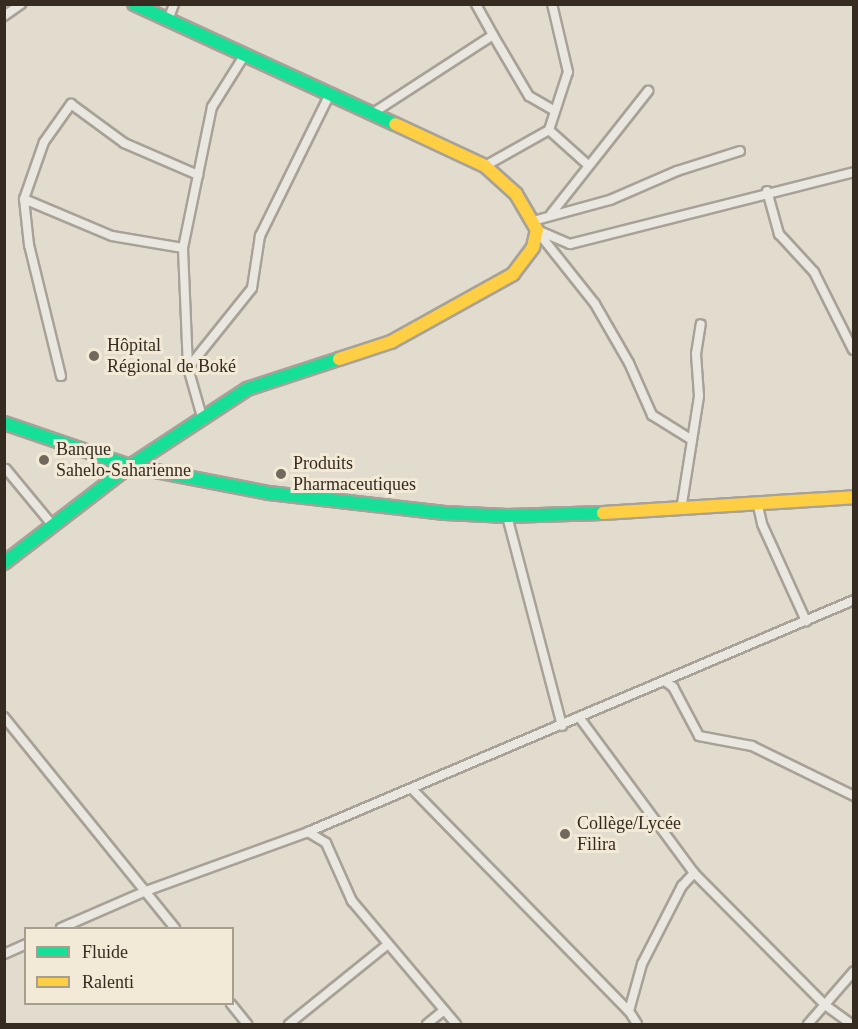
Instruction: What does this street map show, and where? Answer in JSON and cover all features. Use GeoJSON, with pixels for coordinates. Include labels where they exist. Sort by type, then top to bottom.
{"type":"FeatureCollection","features":[{"type":"Feature","properties":{"kind":"main road"},"geometry":{"type":"LineString","coordinates":[[4,563],[54,527],[130,466],[248,389],[391,342],[513,274],[533,247],[535,226],[516,194],[485,166],[373,113],[329,96],[134,4]]}},
{"type":"Feature","properties":{"kind":"main road"},"geometry":{"type":"LineString","coordinates":[[4,423],[130,466],[269,493],[445,513],[507,516],[681,510],[854,498]]}},
{"type":"Feature","properties":{"kind":"street"},"geometry":{"type":"LineString","coordinates":[[4,16],[21,4]]}},
{"type":"Feature","properties":{"kind":"street"},"geometry":{"type":"LineString","coordinates":[[168,20],[174,4]]}},
{"type":"Feature","properties":{"kind":"street"},"geometry":{"type":"LineString","coordinates":[[476,4],[528,96],[555,111]]}},
{"type":"Feature","properties":{"kind":"street"},"geometry":{"type":"LineString","coordinates":[[485,166],[549,130],[568,72],[552,4]]}},
{"type":"Feature","properties":{"kind":"street"},"geometry":{"type":"LineString","coordinates":[[373,113],[493,35]]}},
{"type":"Feature","properties":{"kind":"street"},"geometry":{"type":"LineString","coordinates":[[202,417],[188,368],[183,248],[212,107],[244,56]]}},
{"type":"Feature","properties":{"kind":"street"},"geometry":{"type":"LineString","coordinates":[[535,226],[550,214],[648,92]]}},
{"type":"Feature","properties":{"kind":"street"},"geometry":{"type":"LineString","coordinates":[[188,368],[252,288],[260,236],[329,96]]}},
{"type":"Feature","properties":{"kind":"street"},"geometry":{"type":"LineString","coordinates":[[62,376],[29,245],[24,200],[45,142],[71,104],[124,143],[198,175]]}},
{"type":"Feature","properties":{"kind":"street"},"geometry":{"type":"LineString","coordinates":[[549,130],[588,165]]}},
{"type":"Feature","properties":{"kind":"street"},"geometry":{"type":"LineString","coordinates":[[550,214],[610,200],[677,171],[740,151]]}},
{"type":"Feature","properties":{"kind":"street"},"geometry":{"type":"LineString","coordinates":[[535,226],[570,243],[767,191],[854,172]]}},
{"type":"Feature","properties":{"kind":"street"},"geometry":{"type":"LineString","coordinates":[[767,191],[778,234],[814,272],[853,350]]}},
{"type":"Feature","properties":{"kind":"street"},"geometry":{"type":"LineString","coordinates":[[24,200],[112,236],[183,248]]}},
{"type":"Feature","properties":{"kind":"street"},"geometry":{"type":"LineString","coordinates":[[535,226],[595,304],[629,363],[652,415],[692,440]]}},
{"type":"Feature","properties":{"kind":"street"},"geometry":{"type":"LineString","coordinates":[[681,510],[699,396],[696,354],[701,324]]}},
{"type":"Feature","properties":{"kind":"street"},"geometry":{"type":"LineString","coordinates":[[6,470],[54,527]]}},
{"type":"Feature","properties":{"kind":"street"},"geometry":{"type":"LineString","coordinates":[[758,506],[762,524],[806,621]]}},
{"type":"Feature","properties":{"kind":"street"},"geometry":{"type":"LineString","coordinates":[[507,516],[561,726]]}},
{"type":"Feature","properties":{"kind":"street"},"geometry":{"type":"LineString","coordinates":[[63,927],[146,891],[308,832],[412,789],[854,600]]}},
{"type":"Feature","properties":{"kind":"street"},"geometry":{"type":"LineString","coordinates":[[666,682],[673,687],[699,736],[752,746],[854,796]]}},
{"type":"Feature","properties":{"kind":"street"},"geometry":{"type":"LineString","coordinates":[[4,717],[174,927]]}},
{"type":"Feature","properties":{"kind":"street"},"geometry":{"type":"LineString","coordinates":[[579,717],[694,873],[825,1005],[851,1024]]}},
{"type":"Feature","properties":{"kind":"street"},"geometry":{"type":"LineString","coordinates":[[412,789],[628,1011],[637,1024]]}},
{"type":"Feature","properties":{"kind":"street"},"geometry":{"type":"LineString","coordinates":[[308,832],[327,843],[352,901],[456,1024]]}},
{"type":"Feature","properties":{"kind":"street"},"geometry":{"type":"LineString","coordinates":[[628,1011],[642,964],[682,886],[694,873]]}},
{"type":"Feature","properties":{"kind":"street"},"geometry":{"type":"LineString","coordinates":[[289,1024],[388,944]]}},
{"type":"Feature","properties":{"kind":"street"},"geometry":{"type":"LineString","coordinates":[[4,954],[24,945]]}},
{"type":"Feature","properties":{"kind":"street"},"geometry":{"type":"LineString","coordinates":[[808,1024],[854,971]]}},
{"type":"Feature","properties":{"kind":"street"},"geometry":{"type":"LineString","coordinates":[[232,1005],[247,1024]]}},
{"type":"Feature","properties":{"kind":"street"},"geometry":{"type":"LineString","coordinates":[[427,1024],[444,1010]]}},
{"type":"Feature","properties":{"kind":"traffic: fast"},"geometry":{"type":"LineString","coordinates":[[134,4],[395,124]]}},
{"type":"Feature","properties":{"kind":"traffic: fast"},"geometry":{"type":"LineString","coordinates":[[4,563],[130,466],[247,389],[339,359]]}},
{"type":"Feature","properties":{"kind":"traffic: fast"},"geometry":{"type":"LineString","coordinates":[[4,423],[130,466],[269,493],[445,513],[507,516],[603,513]]}},
{"type":"Feature","properties":{"kind":"traffic: slow"},"geometry":{"type":"LineString","coordinates":[[339,359],[391,342],[513,274],[533,247],[537,230],[516,194],[485,166],[395,124]]}},
{"type":"Feature","properties":{"kind":"traffic: slow"},"geometry":{"type":"LineString","coordinates":[[603,513],[854,497]]}},
{"type":"Feature","properties":{"kind":"place","name":"Hôpital Régional de Boké"},"geometry":{"type":"Point","coordinates":[94,356]}},
{"type":"Feature","properties":{"kind":"place","name":"Banque Sahelo-Saharienne"},"geometry":{"type":"Point","coordinates":[44,460]}},
{"type":"Feature","properties":{"kind":"place","name":"Produits Pharmaceutiques"},"geometry":{"type":"Point","coordinates":[281,474]}},
{"type":"Feature","properties":{"kind":"place","name":"Collège/Lycée Filira"},"geometry":{"type":"Point","coordinates":[565,834]}}]}
